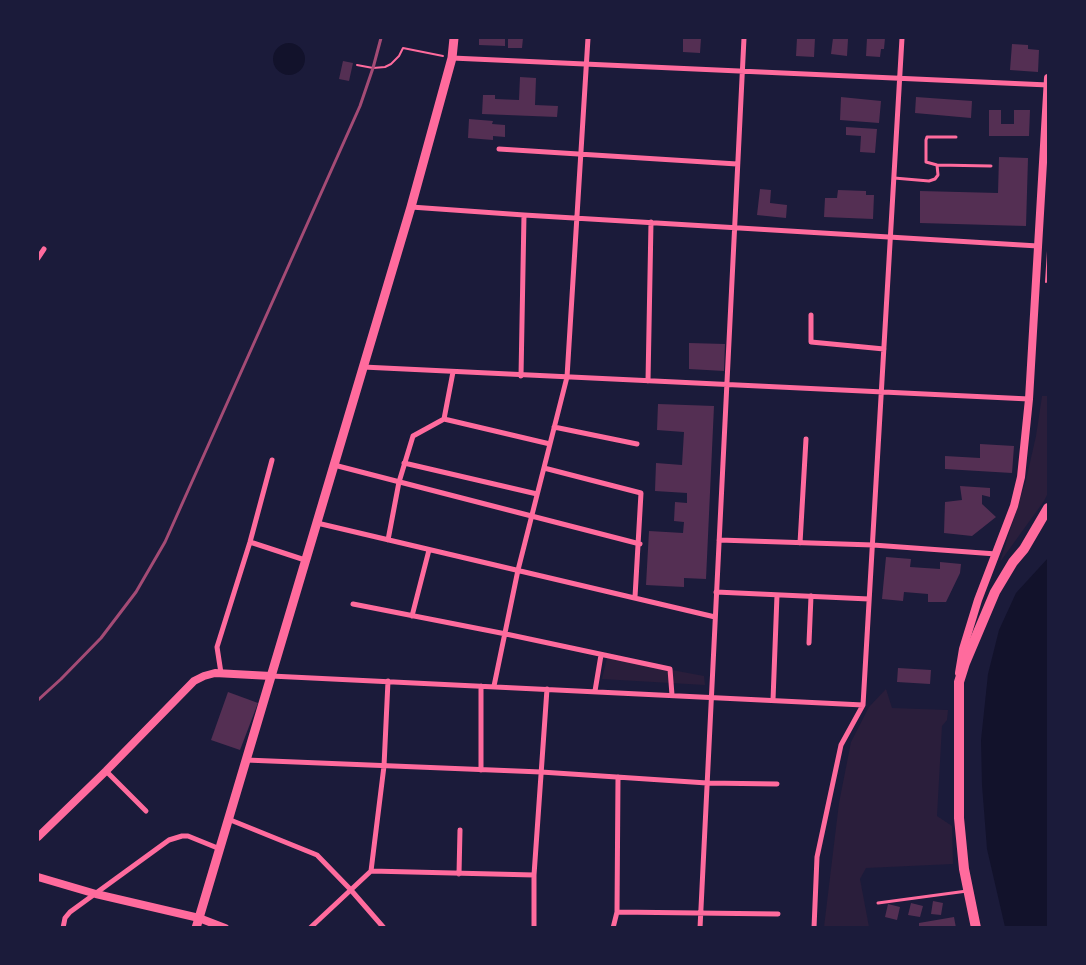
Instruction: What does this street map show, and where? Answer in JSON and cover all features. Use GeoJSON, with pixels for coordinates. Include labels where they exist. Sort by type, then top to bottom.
{"type":"FeatureCollection","features":[{"type":"Feature","properties":{"kind":"main road"},"geometry":{"type":"LineString","coordinates":[[196,928],[411,207],[452,58],[454,38]]}},
{"type":"Feature","properties":{"kind":"main road"},"geometry":{"type":"LineString","coordinates":[[976,928],[968,891],[959,818],[961,685],[965,663],[991,600],[1048,508]]}},
{"type":"Feature","properties":{"kind":"main road"},"geometry":{"type":"LineString","coordinates":[[961,685],[981,624]]}},
{"type":"Feature","properties":{"kind":"street"},"geometry":{"type":"LineString","coordinates":[[494,686],[518,570],[567,377],[588,38]]}},
{"type":"Feature","properties":{"kind":"street"},"geometry":{"type":"LineString","coordinates":[[700,928],[744,38]]}},
{"type":"Feature","properties":{"kind":"street"},"geometry":{"type":"LineString","coordinates":[[814,928],[817,857],[841,745],[863,705],[902,38]]}},
{"type":"Feature","properties":{"kind":"street"},"geometry":{"type":"LineString","coordinates":[[452,58],[1048,85]]}},
{"type":"Feature","properties":{"kind":"street"},"geometry":{"type":"LineString","coordinates":[[961,685],[960,663],[963,649],[978,600],[1009,520],[1018,492],[1023,463],[1029,399],[1048,78]]}},
{"type":"Feature","properties":{"kind":"street"},"geometry":{"type":"LineString","coordinates":[[499,149],[737,164]]}},
{"type":"Feature","properties":{"kind":"street"},"geometry":{"type":"LineString","coordinates":[[411,207],[524,216],[577,217],[1038,246]]}},
{"type":"Feature","properties":{"kind":"street"},"geometry":{"type":"LineString","coordinates":[[521,376],[524,216]]}},
{"type":"Feature","properties":{"kind":"street"},"geometry":{"type":"LineString","coordinates":[[648,381],[652,222]]}},
{"type":"Feature","properties":{"kind":"street"},"geometry":{"type":"LineString","coordinates":[[38,258],[44,249]]}},
{"type":"Feature","properties":{"kind":"street"},"geometry":{"type":"LineString","coordinates":[[811,315],[811,342],[884,349]]}},
{"type":"Feature","properties":{"kind":"street"},"geometry":{"type":"LineString","coordinates":[[363,367],[1029,399]]}},
{"type":"Feature","properties":{"kind":"street"},"geometry":{"type":"LineString","coordinates":[[444,419],[453,372]]}},
{"type":"Feature","properties":{"kind":"street"},"geometry":{"type":"LineString","coordinates":[[388,540],[398,482],[413,436],[444,419],[550,444]]}},
{"type":"Feature","properties":{"kind":"street"},"geometry":{"type":"LineString","coordinates":[[554,427],[637,444]]}},
{"type":"Feature","properties":{"kind":"street"},"geometry":{"type":"LineString","coordinates":[[800,543],[806,439]]}},
{"type":"Feature","properties":{"kind":"street"},"geometry":{"type":"LineString","coordinates":[[221,673],[217,647],[250,542],[272,460]]}},
{"type":"Feature","properties":{"kind":"street"},"geometry":{"type":"LineString","coordinates":[[404,463],[537,494]]}},
{"type":"Feature","properties":{"kind":"street"},"geometry":{"type":"LineString","coordinates":[[334,465],[640,544]]}},
{"type":"Feature","properties":{"kind":"street"},"geometry":{"type":"LineString","coordinates":[[544,468],[642,493],[635,598]]}},
{"type":"Feature","properties":{"kind":"street"},"geometry":{"type":"LineString","coordinates":[[317,523],[715,617]]}},
{"type":"Feature","properties":{"kind":"street"},"geometry":{"type":"LineString","coordinates":[[719,540],[873,545],[996,554]]}},
{"type":"Feature","properties":{"kind":"street"},"geometry":{"type":"LineString","coordinates":[[250,542],[305,560]]}},
{"type":"Feature","properties":{"kind":"street"},"geometry":{"type":"LineString","coordinates":[[412,616],[429,550]]}},
{"type":"Feature","properties":{"kind":"street"},"geometry":{"type":"LineString","coordinates":[[716,592],[869,598]]}},
{"type":"Feature","properties":{"kind":"street"},"geometry":{"type":"LineString","coordinates":[[773,700],[777,595]]}},
{"type":"Feature","properties":{"kind":"street"},"geometry":{"type":"LineString","coordinates":[[809,643],[810,596]]}},
{"type":"Feature","properties":{"kind":"street"},"geometry":{"type":"LineString","coordinates":[[353,604],[670,669],[672,695]]}},
{"type":"Feature","properties":{"kind":"street"},"geometry":{"type":"LineString","coordinates":[[963,649],[965,663]]}},
{"type":"Feature","properties":{"kind":"street"},"geometry":{"type":"LineString","coordinates":[[595,691],[602,655]]}},
{"type":"Feature","properties":{"kind":"street"},"geometry":{"type":"LineString","coordinates":[[38,837],[106,771],[189,684],[204,676],[221,673],[863,705]]}},
{"type":"Feature","properties":{"kind":"street"},"geometry":{"type":"LineString","coordinates":[[310,928],[371,871],[384,766],[388,681]]}},
{"type":"Feature","properties":{"kind":"street"},"geometry":{"type":"LineString","coordinates":[[481,686],[481,770]]}},
{"type":"Feature","properties":{"kind":"street"},"geometry":{"type":"LineString","coordinates":[[534,928],[534,875],[548,689]]}},
{"type":"Feature","properties":{"kind":"street"},"geometry":{"type":"LineString","coordinates":[[246,760],[541,772],[707,783],[777,784]]}},
{"type":"Feature","properties":{"kind":"street"},"geometry":{"type":"LineString","coordinates":[[106,771],[146,811]]}},
{"type":"Feature","properties":{"kind":"street"},"geometry":{"type":"LineString","coordinates":[[613,928],[617,912],[618,777]]}},
{"type":"Feature","properties":{"kind":"street"},"geometry":{"type":"LineString","coordinates":[[228,819],[316,855],[350,889],[384,928]]}},
{"type":"Feature","properties":{"kind":"street"},"geometry":{"type":"LineString","coordinates":[[458,874],[460,830]]}},
{"type":"Feature","properties":{"kind":"street"},"geometry":{"type":"LineString","coordinates":[[63,928],[65,918],[70,912],[170,840],[188,836],[220,848]]}},
{"type":"Feature","properties":{"kind":"street"},"geometry":{"type":"LineString","coordinates":[[371,871],[534,875]]}},
{"type":"Feature","properties":{"kind":"street"},"geometry":{"type":"LineString","coordinates":[[38,877],[96,894],[199,918],[225,928]]}},
{"type":"Feature","properties":{"kind":"street"},"geometry":{"type":"LineString","coordinates":[[617,912],[778,914]]}},
{"type":"Feature","properties":{"kind":"lane"},"geometry":{"type":"LineString","coordinates":[[956,137],[930,136],[926,140],[926,162],[937,165],[991,166]]}},
{"type":"Feature","properties":{"kind":"lane"},"geometry":{"type":"LineString","coordinates":[[894,178],[935,179],[938,175],[937,165]]}},
{"type":"Feature","properties":{"kind":"lane"},"geometry":{"type":"LineString","coordinates":[[878,903],[968,891]]}},
{"type":"Feature","properties":{"kind":"path"},"geometry":{"type":"LineString","coordinates":[[357,65],[373,68],[384,67],[391,64],[399,56],[403,48],[452,58]]}},
{"type":"Feature","properties":{"kind":"shaded area"},"geometry":{"type":"Polygon","coordinates":[[[289,43],[295,44],[300,48],[304,53],[304,65],[300,70],[295,74],[289,75],[283,74],[278,70],[274,65],[273,59],[274,53],[278,48],[283,44],[289,43]]]}},
{"type":"Feature","properties":{"kind":"shaded area"},"geometry":{"type":"Polygon","coordinates":[[[1042,396],[1048,396],[1048,493],[1000,562],[1026,480],[1036,436],[1042,396]]]}},
{"type":"Feature","properties":{"kind":"shaded area"},"geometry":{"type":"Polygon","coordinates":[[[1048,558],[1048,927],[1005,927],[987,849],[982,785],[981,740],[988,674],[999,630],[1016,593],[1048,558]]]}},
{"type":"Feature","properties":{"kind":"shaded area"},"geometry":{"type":"Polygon","coordinates":[[[607,658],[704,676],[705,685],[602,679],[607,658]]]}},
{"type":"Feature","properties":{"kind":"shaded area"},"geometry":{"type":"Polygon","coordinates":[[[886,689],[892,708],[948,710],[947,720],[942,726],[937,816],[952,826],[953,864],[866,868],[860,879],[869,927],[824,927],[839,803],[851,742],[869,707],[886,689]]]}},
{"type":"Feature","properties":{"kind":"building"},"geometry":{"type":"Polygon","coordinates":[[[479,38],[505,38],[505,46],[479,45],[479,38]]]}},
{"type":"Feature","properties":{"kind":"building"},"geometry":{"type":"Polygon","coordinates":[[[508,38],[523,38],[522,48],[508,48],[508,38]]]}},
{"type":"Feature","properties":{"kind":"building"},"geometry":{"type":"Polygon","coordinates":[[[683,38],[701,38],[700,53],[683,52],[683,38]]]}},
{"type":"Feature","properties":{"kind":"building"},"geometry":{"type":"Polygon","coordinates":[[[797,38],[815,38],[814,57],[796,56],[797,38]]]}},
{"type":"Feature","properties":{"kind":"building"},"geometry":{"type":"Polygon","coordinates":[[[833,38],[848,39],[847,56],[831,54],[833,38]]]}},
{"type":"Feature","properties":{"kind":"building"},"geometry":{"type":"Polygon","coordinates":[[[867,38],[885,38],[884,49],[881,49],[880,57],[866,56],[867,38]]]}},
{"type":"Feature","properties":{"kind":"building"},"geometry":{"type":"Polygon","coordinates":[[[1012,44],[1028,45],[1028,49],[1039,50],[1038,72],[1010,70],[1012,44]]]}},
{"type":"Feature","properties":{"kind":"building"},"geometry":{"type":"Polygon","coordinates":[[[343,61],[353,63],[349,81],[339,79],[343,61]]]}},
{"type":"Feature","properties":{"kind":"building"},"geometry":{"type":"Polygon","coordinates":[[[520,77],[536,78],[535,105],[558,106],[557,117],[482,114],[483,95],[495,95],[495,99],[519,100],[520,77]]]}},
{"type":"Feature","properties":{"kind":"building"},"geometry":{"type":"Polygon","coordinates":[[[841,97],[881,101],[879,123],[840,120],[841,97]]]}},
{"type":"Feature","properties":{"kind":"building"},"geometry":{"type":"Polygon","coordinates":[[[916,97],[972,101],[971,118],[915,113],[916,97]]]}},
{"type":"Feature","properties":{"kind":"building"},"geometry":{"type":"Polygon","coordinates":[[[989,110],[1001,110],[1001,124],[1014,124],[1014,110],[1030,110],[1029,136],[989,136],[989,110]]]}},
{"type":"Feature","properties":{"kind":"building"},"geometry":{"type":"Polygon","coordinates":[[[469,119],[493,121],[492,124],[505,125],[505,137],[493,136],[493,140],[468,138],[469,119]]]}},
{"type":"Feature","properties":{"kind":"building"},"geometry":{"type":"Polygon","coordinates":[[[846,127],[877,129],[875,153],[860,152],[861,136],[846,135],[846,127]]]}},
{"type":"Feature","properties":{"kind":"building"},"geometry":{"type":"Polygon","coordinates":[[[999,157],[1028,158],[1026,226],[920,223],[920,191],[998,193],[999,157]]]}},
{"type":"Feature","properties":{"kind":"building"},"geometry":{"type":"Polygon","coordinates":[[[760,189],[771,190],[770,203],[787,205],[786,218],[757,215],[760,189]]]}},
{"type":"Feature","properties":{"kind":"building"},"geometry":{"type":"Polygon","coordinates":[[[838,190],[866,191],[866,195],[874,195],[873,219],[824,217],[825,198],[837,198],[838,190]]]}},
{"type":"Feature","properties":{"kind":"building"},"geometry":{"type":"Polygon","coordinates":[[[689,343],[725,344],[724,371],[689,369],[689,343]]]}},
{"type":"Feature","properties":{"kind":"building"},"geometry":{"type":"Polygon","coordinates":[[[658,404],[714,406],[706,579],[684,578],[684,587],[646,585],[649,531],[683,533],[684,522],[674,521],[675,502],[687,503],[687,493],[655,491],[656,463],[682,465],[684,432],[657,430],[658,404]]]}},
{"type":"Feature","properties":{"kind":"building"},"geometry":{"type":"Polygon","coordinates":[[[980,444],[1014,446],[1012,473],[945,469],[945,456],[980,458],[980,444]]]}},
{"type":"Feature","properties":{"kind":"building"},"geometry":{"type":"Polygon","coordinates":[[[960,486],[990,488],[990,497],[982,495],[982,504],[996,517],[972,536],[944,533],[945,502],[962,500],[960,486]]]}},
{"type":"Feature","properties":{"kind":"building"},"geometry":{"type":"Polygon","coordinates":[[[886,557],[911,559],[910,567],[940,569],[940,562],[961,564],[960,573],[946,602],[928,602],[928,594],[904,592],[903,601],[882,599],[886,557]]]}},
{"type":"Feature","properties":{"kind":"building"},"geometry":{"type":"Polygon","coordinates":[[[898,668],[931,670],[930,684],[897,682],[898,668]]]}},
{"type":"Feature","properties":{"kind":"building"},"geometry":{"type":"Polygon","coordinates":[[[228,692],[258,703],[240,750],[211,740],[228,692]]]}},
{"type":"Feature","properties":{"kind":"building"},"geometry":{"type":"Polygon","coordinates":[[[933,901],[943,903],[941,915],[931,914],[933,901]]]}},
{"type":"Feature","properties":{"kind":"building"},"geometry":{"type":"Polygon","coordinates":[[[911,903],[923,906],[920,917],[908,915],[911,903]]]}},
{"type":"Feature","properties":{"kind":"building"},"geometry":{"type":"Polygon","coordinates":[[[888,904],[900,907],[897,920],[885,917],[888,904]]]}},
{"type":"Feature","properties":{"kind":"building"},"geometry":{"type":"Polygon","coordinates":[[[954,917],[956,928],[919,928],[919,923],[954,917]]]}},
{"type":"Feature","properties":{"kind":"railway"},"geometry":{"type":"LineString","coordinates":[[38,700],[101,638],[136,592],[165,542],[360,106],[381,38]]}}]}
